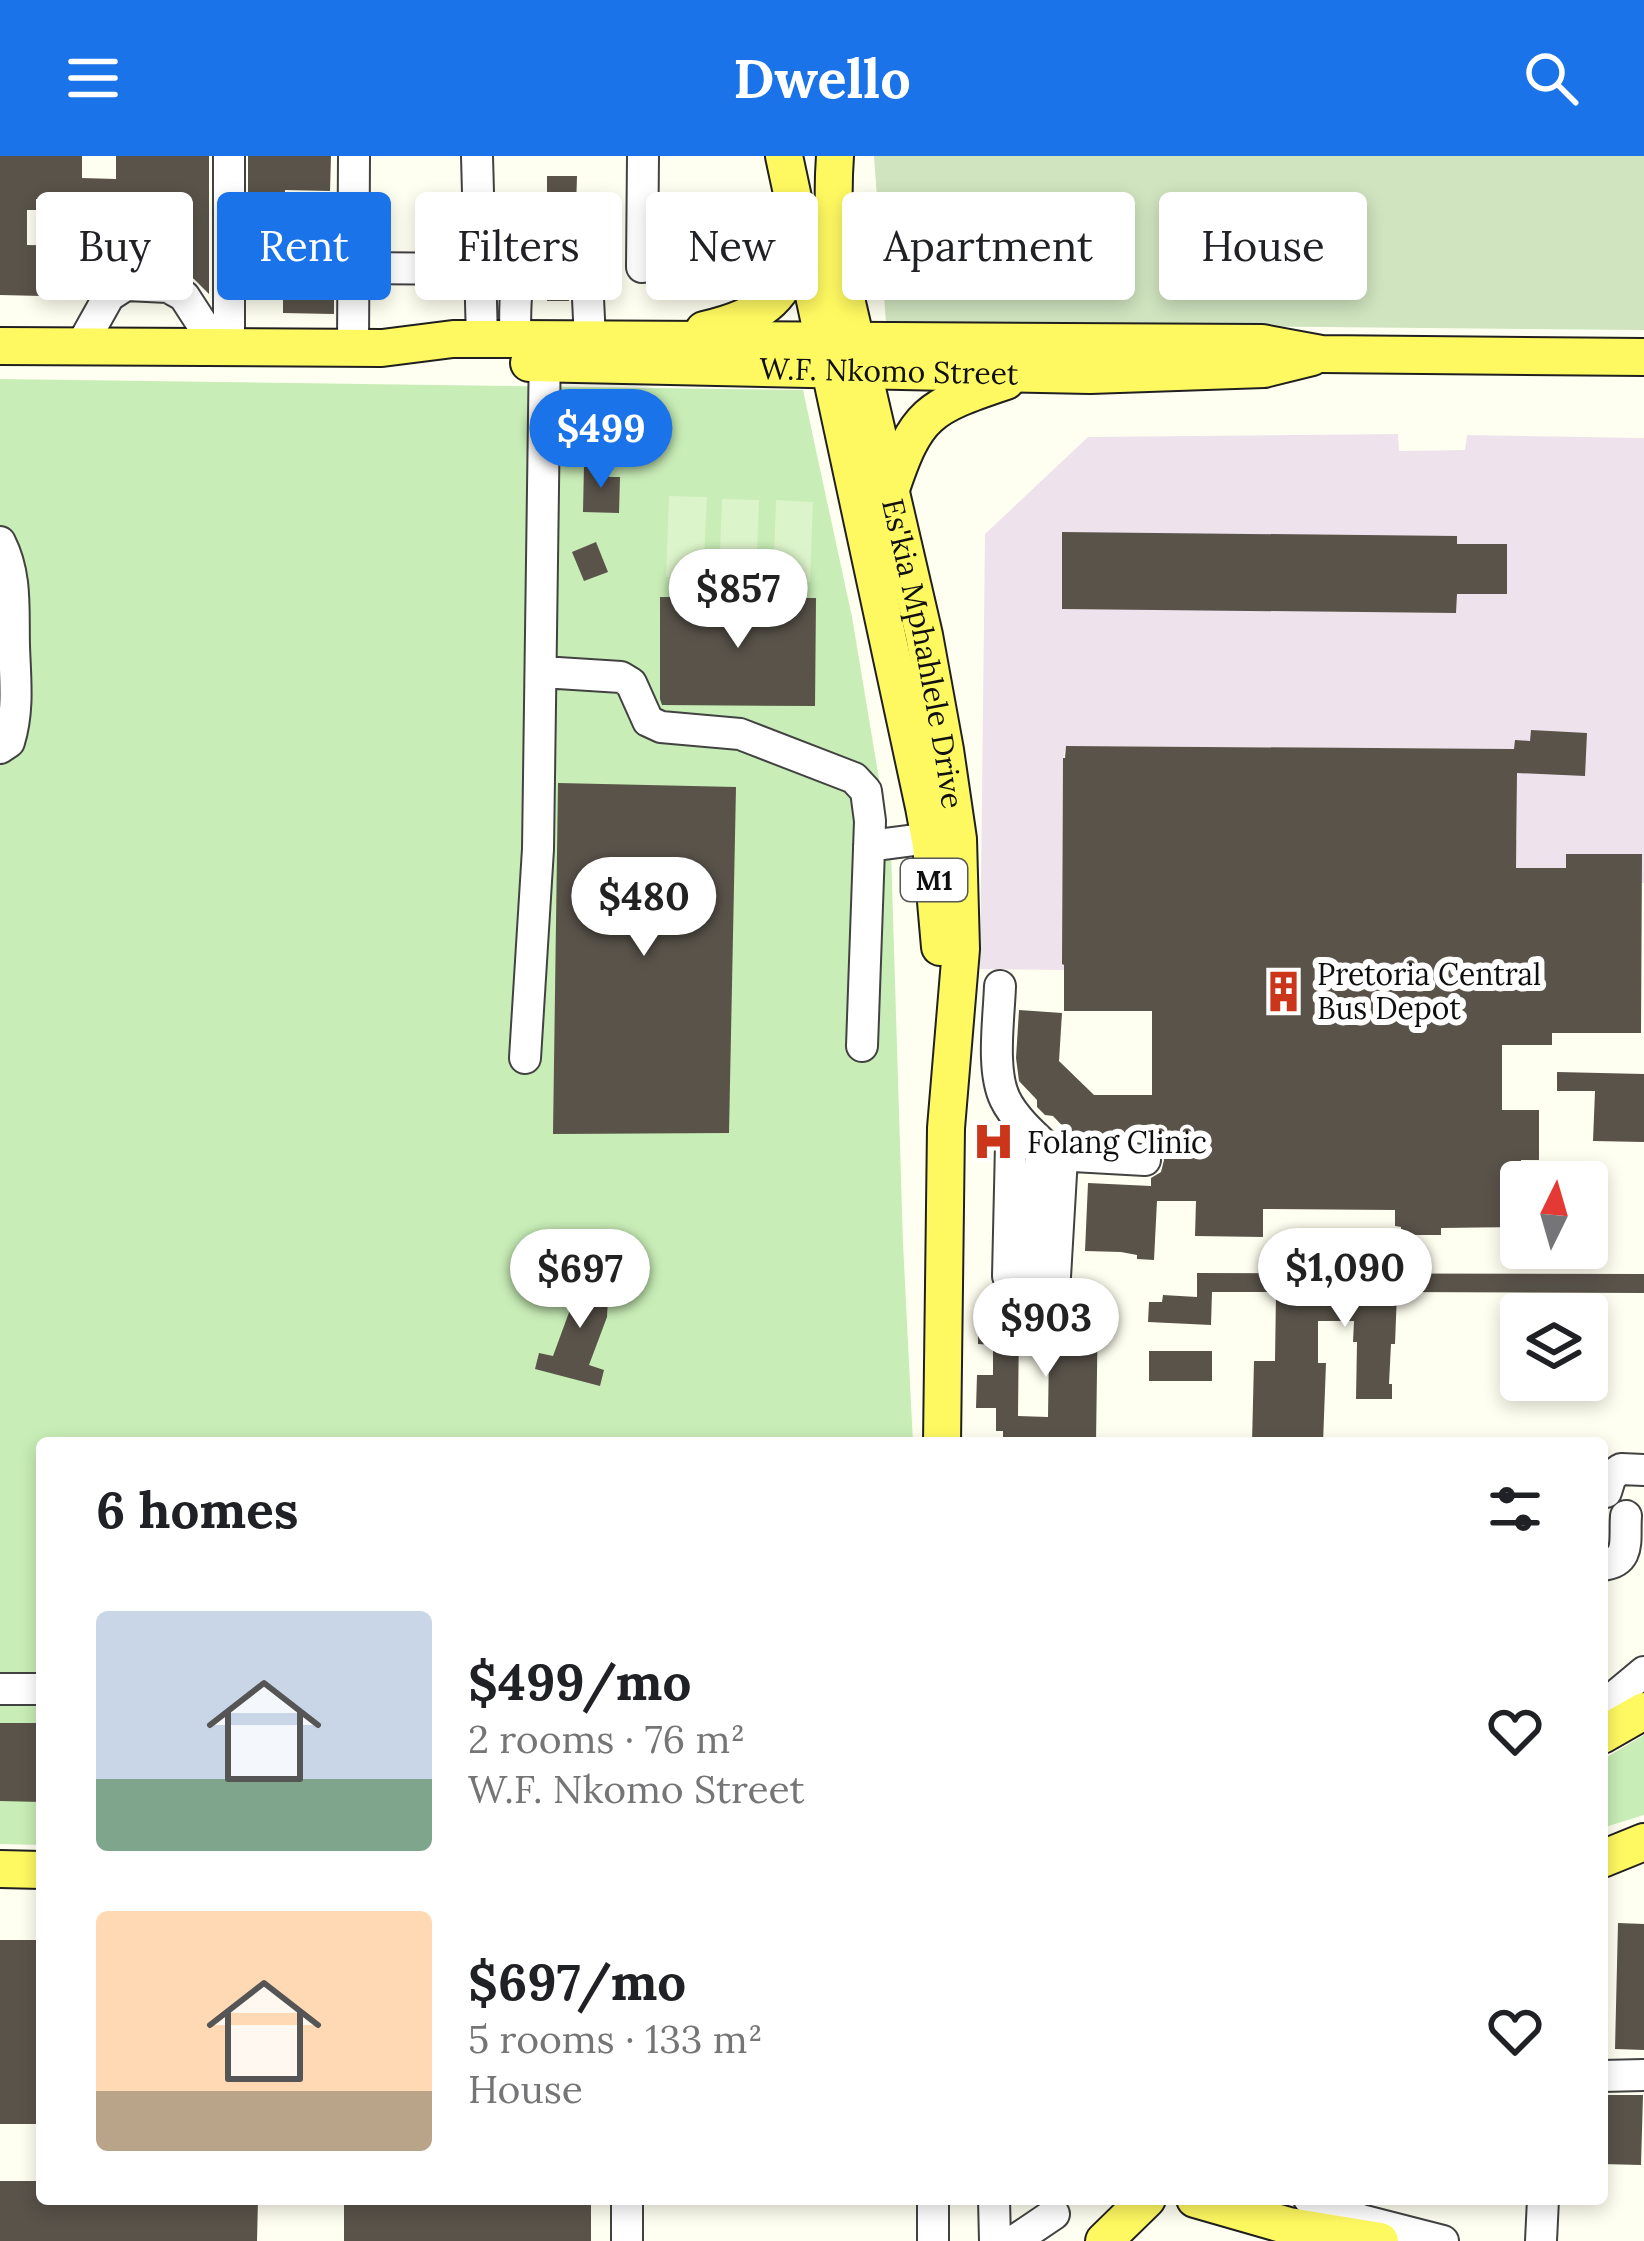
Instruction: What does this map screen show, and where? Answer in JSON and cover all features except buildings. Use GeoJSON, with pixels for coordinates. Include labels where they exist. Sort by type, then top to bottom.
{"type":"FeatureCollection","features":[{"type":"Feature","properties":{"kind":"main road","name":"M1"},"geometry":{"type":"LineString","coordinates":[[784,156],[792,192]]}},
{"type":"Feature","properties":{"kind":"main road","name":"Es'kia Mphahlele Drive"},"geometry":{"type":"LineString","coordinates":[[835,156],[832,193],[843,355],[890,492],[924,635],[958,839],[961,949],[946,1128],[942,1437]]}},
{"type":"Feature","properties":{"kind":"main road","name":"M1"},"geometry":{"type":"LineString","coordinates":[[818,277],[843,355],[930,838],[940,953],[946,1128]]}},
{"type":"Feature","properties":{"kind":"main road"},"geometry":{"type":"LineString","coordinates":[[660,340],[734,323],[772,300]]}},
{"type":"Feature","properties":{"kind":"main road","name":"W.F. Nkomo Street"},"geometry":{"type":"LineString","coordinates":[[0,346],[367,348],[453,340],[843,355],[1262,343],[1322,354],[1644,358]]}},
{"type":"Feature","properties":{"kind":"main road","name":"W.F. Nkomo Street"},"geometry":{"type":"LineString","coordinates":[[367,348],[458,359],[522,345],[660,340],[1026,374],[1196,374],[1264,369],[1322,354]]}},
{"type":"Feature","properties":{"kind":"main road"},"geometry":{"type":"LineString","coordinates":[[890,492],[908,443],[926,417],[976,391],[1026,374]]}},
{"type":"Feature","properties":{"kind":"main road"},"geometry":{"type":"LineString","coordinates":[[1608,1732],[1644,1711]]}},
{"type":"Feature","properties":{"kind":"main road"},"geometry":{"type":"LineString","coordinates":[[1608,1857],[1644,1843]]}},
{"type":"Feature","properties":{"kind":"main road"},"geometry":{"type":"LineString","coordinates":[[0,1869],[36,1870]]}},
{"type":"Feature","properties":{"kind":"main road"},"geometry":{"type":"LineString","coordinates":[[1104,2241],[1141,2205]]}},
{"type":"Feature","properties":{"kind":"main road"},"geometry":{"type":"LineString","coordinates":[[1217,2205],[1288,2225],[1380,2241]]}},
{"type":"Feature","properties":{"kind":"street"},"geometry":{"type":"LineString","coordinates":[[223,347],[229,156]]}},
{"type":"Feature","properties":{"kind":"street"},"geometry":{"type":"LineString","coordinates":[[354,156],[354,192]]}},
{"type":"Feature","properties":{"kind":"street"},"geometry":{"type":"LineString","coordinates":[[476,156],[477,192]]}},
{"type":"Feature","properties":{"kind":"street"},"geometry":{"type":"LineString","coordinates":[[643,156],[643,267]]}},
{"type":"Feature","properties":{"kind":"street"},"geometry":{"type":"LineString","coordinates":[[622,236],[643,234]]}},
{"type":"Feature","properties":{"kind":"street"},"geometry":{"type":"LineString","coordinates":[[81,346],[109,296],[125,285],[168,287],[184,296],[223,347]]}},
{"type":"Feature","properties":{"kind":"street"},"geometry":{"type":"LineString","coordinates":[[359,300],[367,348]]}},
{"type":"Feature","properties":{"kind":"street"},"geometry":{"type":"LineString","coordinates":[[497,300],[522,345]]}},
{"type":"Feature","properties":{"kind":"street"},"geometry":{"type":"LineString","coordinates":[[518,300],[542,672],[538,849],[525,1058]]}},
{"type":"Feature","properties":{"kind":"street"},"geometry":{"type":"LineString","coordinates":[[581,300],[590,340]]}},
{"type":"Feature","properties":{"kind":"street"},"geometry":{"type":"LineString","coordinates":[[0,542],[14,596],[16,704],[9,742],[0,748]]}},
{"type":"Feature","properties":{"kind":"street"},"geometry":{"type":"LineString","coordinates":[[542,672],[621,677],[632,683],[648,721],[661,727],[740,734],[854,778],[866,791],[870,820],[862,1046]]}},
{"type":"Feature","properties":{"kind":"street"},"geometry":{"type":"LineString","coordinates":[[869,846],[930,838]]}},
{"type":"Feature","properties":{"kind":"street"},"geometry":{"type":"LineString","coordinates":[[1000,986],[998,1072],[1003,1095],[1038,1148],[1032,1277],[1038,1148]]}},
{"type":"Feature","properties":{"kind":"street"},"geometry":{"type":"LineString","coordinates":[[1038,1148],[1145,1160]]}},
{"type":"Feature","properties":{"kind":"street"},"geometry":{"type":"LineString","coordinates":[[1608,1564],[1621,1560],[1624,1553],[1620,1498]]}},
{"type":"Feature","properties":{"kind":"street"},"geometry":{"type":"LineString","coordinates":[[1608,1702],[1644,1672]]}},
{"type":"Feature","properties":{"kind":"street"},"geometry":{"type":"LineString","coordinates":[[0,1689],[36,1690]]}},
{"type":"Feature","properties":{"kind":"street"},"geometry":{"type":"LineString","coordinates":[[1608,2076],[1644,2075]]}},
{"type":"Feature","properties":{"kind":"street"},"geometry":{"type":"LineString","coordinates":[[627,2205],[627,2241]]}},
{"type":"Feature","properties":{"kind":"street"},"geometry":{"type":"LineString","coordinates":[[933,2241],[934,2205]]}},
{"type":"Feature","properties":{"kind":"street"},"geometry":{"type":"LineString","coordinates":[[994,2205],[995,2241]]}},
{"type":"Feature","properties":{"kind":"street"},"geometry":{"type":"LineString","coordinates":[[1324,2205],[1360,2220],[1443,2241]]}},
{"type":"Feature","properties":{"kind":"street"},"geometry":{"type":"LineString","coordinates":[[1541,2241],[1543,2205]]}},
{"type":"Feature","properties":{"kind":"street"},"geometry":{"type":"LineString","coordinates":[[1014,2241],[1056,2218]]}},
{"type":"Feature","properties":{"kind":"shaded area"},"geometry":{"type":"Polygon","coordinates":[[[1398,434],[1399,451],[1465,450],[1467,435],[1644,438],[1644,883],[1641,854],[1567,854],[1566,868],[1503,868],[1517,839],[1517,768],[1504,749],[1066,746],[1064,970],[980,969],[985,534],[1088,437],[1398,434]]]}},
{"type":"Feature","properties":{"kind":"green space"},"geometry":{"type":"Polygon","coordinates":[[[874,156],[1644,156],[1644,330],[886,323],[884,300],[1135,300],[1135,192],[877,192],[874,156]]]}},
{"type":"Feature","properties":{"kind":"green space"},"geometry":{"type":"Polygon","coordinates":[[[0,379],[803,390],[852,617],[891,851],[913,1437],[36,1437],[36,1845],[0,1844],[0,379]]]}},
{"type":"Feature","properties":{"kind":"green space"},"geometry":{"type":"Polygon","coordinates":[[[669,496],[707,497],[703,578],[666,577],[669,496]]]}},
{"type":"Feature","properties":{"kind":"green space"},"geometry":{"type":"Polygon","coordinates":[[[722,499],[759,500],[756,581],[719,579],[722,499]]]}},
{"type":"Feature","properties":{"kind":"green space"},"geometry":{"type":"Polygon","coordinates":[[[776,500],[813,502],[810,582],[773,581],[776,500]]]}},
{"type":"Feature","properties":{"kind":"green space"},"geometry":{"type":"Polygon","coordinates":[[[1644,1735],[1644,1815],[1608,1826],[1608,1756],[1644,1735]]]}},
{"type":"Feature","properties":{"kind":"place","name":"Pretoria Central Bus Depot"},"geometry":{"type":"Point","coordinates":[1283,991]}},
{"type":"Feature","properties":{"kind":"place","name":"Folang Clinic"},"geometry":{"type":"Point","coordinates":[993,1142]}}]}
